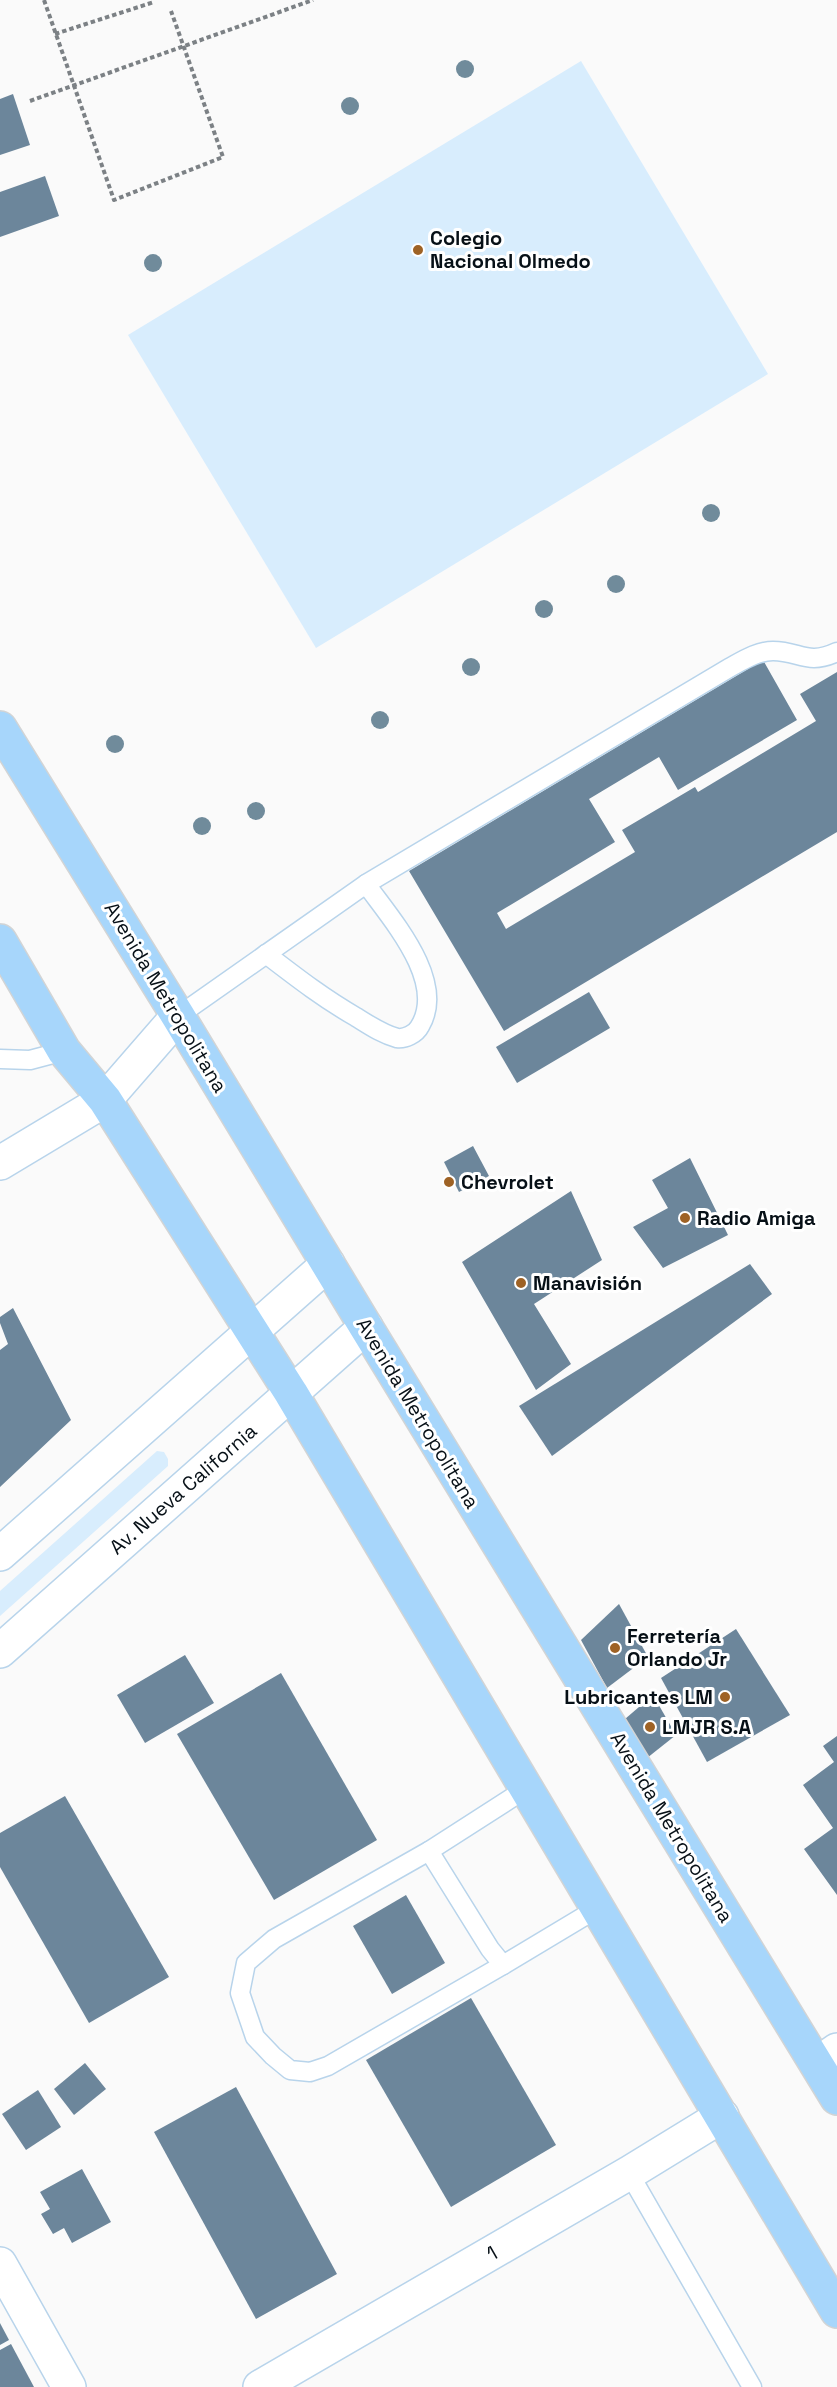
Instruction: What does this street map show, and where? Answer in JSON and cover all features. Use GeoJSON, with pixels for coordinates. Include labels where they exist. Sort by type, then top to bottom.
{"type":"FeatureCollection","features":[{"type":"Feature","properties":{"kind":"highway","name":"Avenida Metropolitana"},"geometry":{"type":"LineString","coordinates":[[0,728],[366,1327],[827,2057],[837,2098]]}},
{"type":"Feature","properties":{"kind":"highway"},"geometry":{"type":"LineString","coordinates":[[0,941],[64,1052],[105,1100],[291,1393],[837,2311]]}},
{"type":"Feature","properties":{"kind":"street"},"geometry":{"type":"LineString","coordinates":[[0,1163],[105,1100],[178,1016]]}},
{"type":"Feature","properties":{"kind":"street"},"geometry":{"type":"LineString","coordinates":[[0,1554],[328,1264]]}},
{"type":"Feature","properties":{"kind":"street","name":"Av. Nueva California"},"geometry":{"type":"LineString","coordinates":[[0,1651],[366,1327]]}},
{"type":"Feature","properties":{"kind":"street","name":"1"},"geometry":{"type":"LineString","coordinates":[[260,2387],[629,2174],[722,2116]]}},
{"type":"Feature","properties":{"kind":"street"},"geometry":{"type":"LineString","coordinates":[[0,2264],[69,2387]]}},
{"type":"Feature","properties":{"kind":"lane"},"geometry":{"type":"LineString","coordinates":[[178,1016],[366,884],[754,655],[772,651],[809,659],[824,658],[837,652]]}},
{"type":"Feature","properties":{"kind":"lane"},"geometry":{"type":"LineString","coordinates":[[266,954],[317,994],[379,1031],[400,1038],[413,1034],[421,1026],[426,1004],[426,982],[413,951],[366,884]]}},
{"type":"Feature","properties":{"kind":"lane"},"geometry":{"type":"LineString","coordinates":[[0,1059],[30,1060],[64,1052]]}},
{"type":"Feature","properties":{"kind":"lane"},"geometry":{"type":"LineString","coordinates":[[527,1788],[429,1851],[274,1939],[246,1962],[240,1993],[255,2037],[290,2070],[310,2072],[328,2066],[598,1908]]}},
{"type":"Feature","properties":{"kind":"lane"},"geometry":{"type":"LineString","coordinates":[[429,1851],[490,1949],[503,1965]]}},
{"type":"Feature","properties":{"kind":"lane"},"geometry":{"type":"LineString","coordinates":[[629,2174],[752,2387]]}},
{"type":"Feature","properties":{"kind":"path"},"geometry":{"type":"LineString","coordinates":[[44,0],[114,201],[223,157],[171,11]]}},
{"type":"Feature","properties":{"kind":"path"},"geometry":{"type":"LineString","coordinates":[[30,101],[311,0]]}},
{"type":"Feature","properties":{"kind":"path"},"geometry":{"type":"LineString","coordinates":[[56,34],[154,3]]}},
{"type":"Feature","properties":{"kind":"shaded area"},"geometry":{"type":"Polygon","coordinates":[[[581,61],[768,374],[316,648],[128,335],[581,61]]]}},
{"type":"Feature","properties":{"kind":"shaded area"},"geometry":{"type":"Polygon","coordinates":[[[157,1451],[164,1452],[168,1459],[168,1466],[0,1616],[0,1591],[157,1451]]]}},
{"type":"Feature","properties":{"kind":"building"},"geometry":{"type":"Polygon","coordinates":[[[13,94],[30,145],[0,155],[0,99],[13,94]]]}},
{"type":"Feature","properties":{"kind":"building"},"geometry":{"type":"Polygon","coordinates":[[[45,176],[59,216],[0,237],[0,192],[45,176]]]}},
{"type":"Feature","properties":{"kind":"building"},"geometry":{"type":"Polygon","coordinates":[[[763,660],[797,720],[678,790],[659,757],[589,799],[615,842],[497,913],[506,929],[635,852],[622,830],[695,787],[698,792],[816,721],[800,694],[837,672],[837,832],[504,1031],[409,871],[763,660]]]}},
{"type":"Feature","properties":{"kind":"building"},"geometry":{"type":"Polygon","coordinates":[[[589,992],[610,1028],[517,1083],[496,1047],[589,992]]]}},
{"type":"Feature","properties":{"kind":"building"},"geometry":{"type":"Polygon","coordinates":[[[473,1146],[489,1176],[459,1192],[444,1162],[473,1146]]]}},
{"type":"Feature","properties":{"kind":"building","name":"Radio Amiga"},"geometry":{"type":"Polygon","coordinates":[[[690,1158],[728,1235],[663,1268],[633,1227],[668,1208],[652,1180],[690,1158]]]}},
{"type":"Feature","properties":{"kind":"building","name":"Manavisión"},"geometry":{"type":"Polygon","coordinates":[[[571,1191],[602,1260],[534,1304],[571,1364],[536,1390],[462,1262],[571,1191]]]}},
{"type":"Feature","properties":{"kind":"building"},"geometry":{"type":"Polygon","coordinates":[[[750,1264],[772,1294],[552,1456],[519,1406],[750,1264]]]}},
{"type":"Feature","properties":{"kind":"building"},"geometry":{"type":"Polygon","coordinates":[[[13,1308],[71,1420],[0,1487],[0,1350],[8,1344],[0,1317],[13,1308]]]}},
{"type":"Feature","properties":{"kind":"building","name":"Ferretería Orlando Jr"},"geometry":{"type":"Polygon","coordinates":[[[619,1604],[648,1657],[607,1688],[581,1640],[619,1604]]]}},
{"type":"Feature","properties":{"kind":"building","name":"Lubricantes LM"},"geometry":{"type":"Polygon","coordinates":[[[736,1629],[790,1715],[707,1762],[661,1678],[736,1629]]]}},
{"type":"Feature","properties":{"kind":"building"},"geometry":{"type":"Polygon","coordinates":[[[185,1655],[214,1703],[145,1743],[117,1695],[185,1655]]]}},
{"type":"Feature","properties":{"kind":"building"},"geometry":{"type":"Polygon","coordinates":[[[281,1673],[377,1840],[274,1900],[177,1734],[281,1673]]]}},
{"type":"Feature","properties":{"kind":"building","name":"LMJR S.A"},"geometry":{"type":"Polygon","coordinates":[[[653,1695],[676,1735],[647,1758],[625,1719],[653,1695]]]}},
{"type":"Feature","properties":{"kind":"building"},"geometry":{"type":"Polygon","coordinates":[[[837,1736],[837,1895],[804,1849],[833,1828],[803,1785],[834,1762],[823,1746],[837,1736]]]}},
{"type":"Feature","properties":{"kind":"building"},"geometry":{"type":"Polygon","coordinates":[[[65,1796],[169,1977],[89,2023],[0,1867],[0,1833],[65,1796]]]}},
{"type":"Feature","properties":{"kind":"building"},"geometry":{"type":"Polygon","coordinates":[[[406,1895],[445,1963],[392,1994],[353,1926],[406,1895]]]}},
{"type":"Feature","properties":{"kind":"building"},"geometry":{"type":"Polygon","coordinates":[[[471,1998],[556,2145],[451,2207],[366,2060],[471,1998]]]}},
{"type":"Feature","properties":{"kind":"building"},"geometry":{"type":"Polygon","coordinates":[[[85,2063],[106,2089],[74,2115],[54,2089],[85,2063]]]}},
{"type":"Feature","properties":{"kind":"building"},"geometry":{"type":"Polygon","coordinates":[[[236,2087],[337,2274],[256,2319],[154,2132],[236,2087]]]}},
{"type":"Feature","properties":{"kind":"building"},"geometry":{"type":"Polygon","coordinates":[[[38,2090],[61,2127],[26,2150],[2,2114],[38,2090]]]}},
{"type":"Feature","properties":{"kind":"building"},"geometry":{"type":"Polygon","coordinates":[[[82,2169],[111,2222],[72,2243],[64,2228],[53,2234],[41,2214],[50,2209],[40,2192],[82,2169]]]}},
{"type":"Feature","properties":{"kind":"building"},"geometry":{"type":"Polygon","coordinates":[[[0,2323],[9,2340],[0,2345],[0,2323]]]}},
{"type":"Feature","properties":{"kind":"building"},"geometry":{"type":"Polygon","coordinates":[[[11,2344],[34,2387],[0,2387],[0,2350],[11,2344]]]}},
{"type":"Feature","properties":{"kind":"place","name":"Colegio Nacional Olmedo"},"geometry":{"type":"Point","coordinates":[418,250]}},
{"type":"Feature","properties":{"kind":"place","name":"Chevrolet"},"geometry":{"type":"Point","coordinates":[449,1182]}},
{"type":"Feature","properties":{"kind":"place","name":"Radio Amiga"},"geometry":{"type":"Point","coordinates":[685,1218]}},
{"type":"Feature","properties":{"kind":"place","name":"Manavisión"},"geometry":{"type":"Point","coordinates":[521,1283]}},
{"type":"Feature","properties":{"kind":"place","name":"Ferretería Orlando Jr"},"geometry":{"type":"Point","coordinates":[615,1648]}},
{"type":"Feature","properties":{"kind":"place","name":"Lubricantes LM"},"geometry":{"type":"Point","coordinates":[725,1697]}},
{"type":"Feature","properties":{"kind":"place","name":"LMJR S.A"},"geometry":{"type":"Point","coordinates":[650,1727]}}]}
